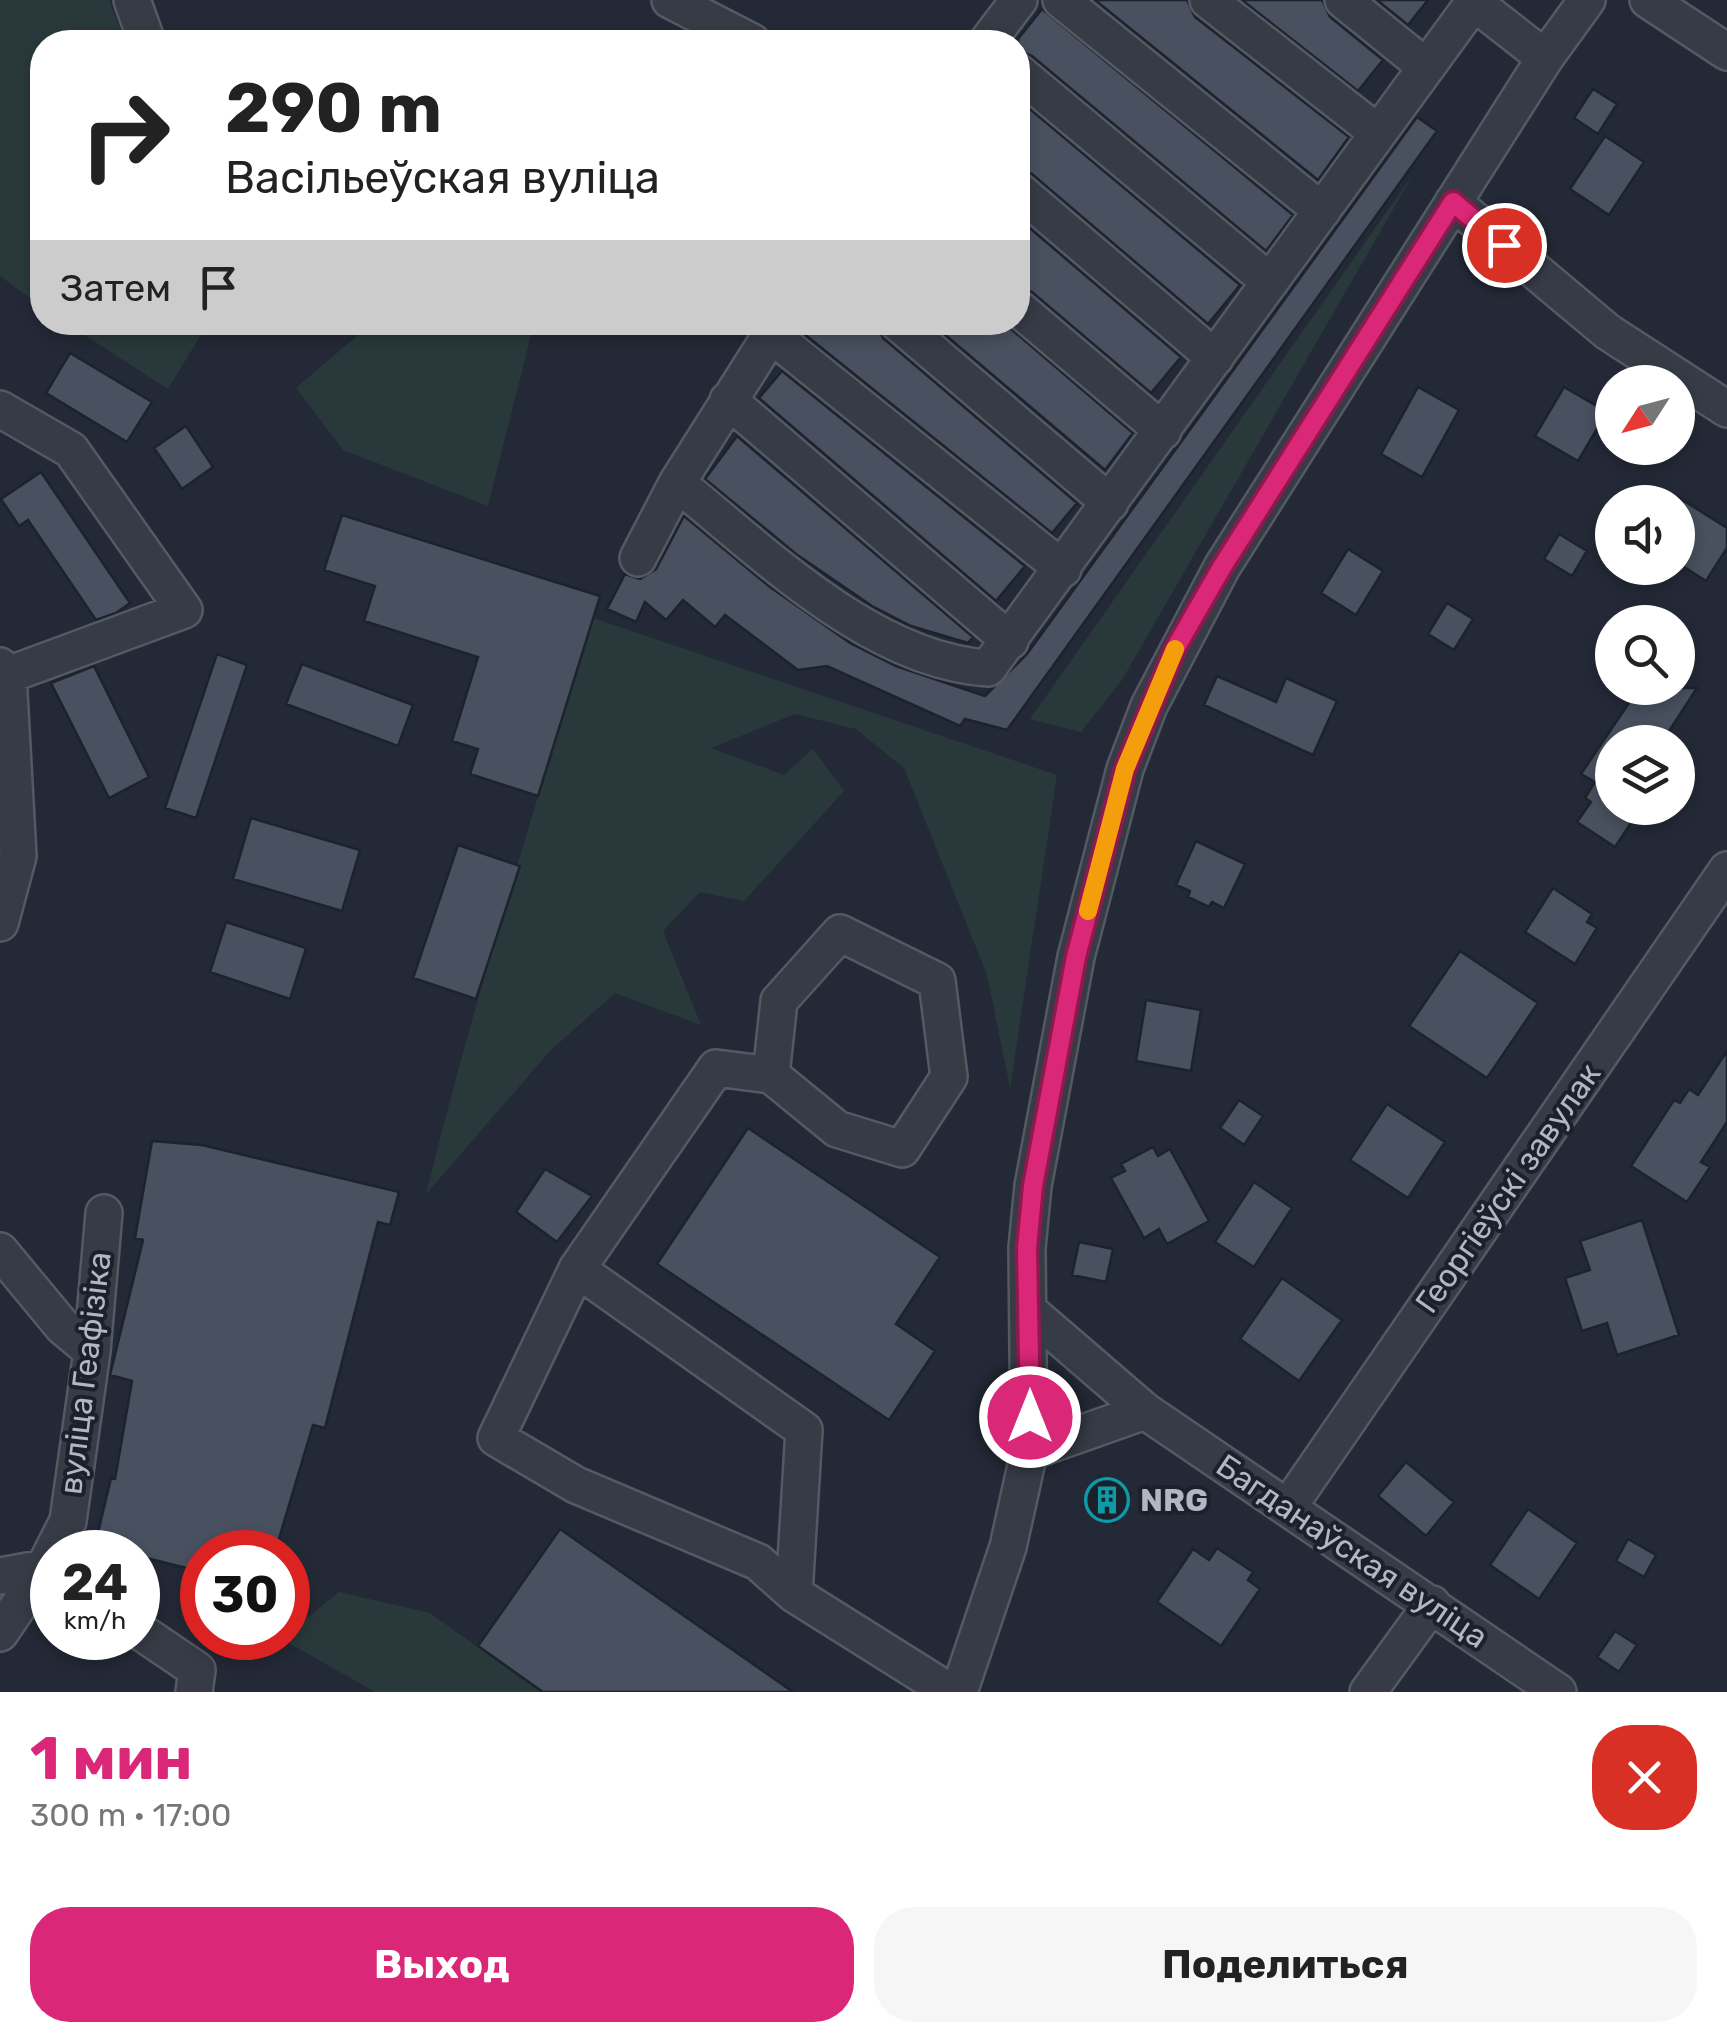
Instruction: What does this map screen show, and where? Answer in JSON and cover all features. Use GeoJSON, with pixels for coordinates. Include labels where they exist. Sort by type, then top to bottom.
{"type":"FeatureCollection","features":[{"type":"Feature","properties":{"kind":"street"},"geometry":{"type":"LineString","coordinates":[[132,0],[143,30]]}},
{"type":"Feature","properties":{"kind":"street"},"geometry":{"type":"LineString","coordinates":[[670,0],[729,30]]}},
{"type":"Feature","properties":{"kind":"street"},"geometry":{"type":"LineString","coordinates":[[996,30],[1019,0]]}},
{"type":"Feature","properties":{"kind":"street"},"geometry":{"type":"LineString","coordinates":[[1062,0],[1322,211]]}},
{"type":"Feature","properties":{"kind":"street"},"geometry":{"type":"LineString","coordinates":[[1208,0],[1378,134]]}},
{"type":"Feature","properties":{"kind":"street"},"geometry":{"type":"LineString","coordinates":[[1343,0],[1426,67]]}},
{"type":"Feature","properties":{"kind":"street"},"geometry":{"type":"LineString","coordinates":[[959,1692],[1008,1548],[1030,1452],[1027,1248],[1033,1186],[1076,957],[1125,769],[1148,706],[1222,567],[1545,58],[1587,0]]}},
{"type":"Feature","properties":{"kind":"street"},"geometry":{"type":"LineString","coordinates":[[1648,0],[1727,52]]}},
{"type":"Feature","properties":{"kind":"street"},"geometry":{"type":"LineString","coordinates":[[677,483],[839,612],[951,666],[988,668],[1472,1],[1545,58]]}},
{"type":"Feature","properties":{"kind":"street"},"geometry":{"type":"LineString","coordinates":[[1030,82],[1270,282]]}},
{"type":"Feature","properties":{"kind":"street"},"geometry":{"type":"LineString","coordinates":[[1030,200],[1215,358]]}},
{"type":"Feature","properties":{"kind":"street"},"geometry":{"type":"LineString","coordinates":[[1453,202],[1608,332],[1727,408]]}},
{"type":"Feature","properties":{"kind":"street"},"geometry":{"type":"LineString","coordinates":[[1030,318],[1163,431]]}},
{"type":"Feature","properties":{"kind":"street"},"geometry":{"type":"LineString","coordinates":[[638,558],[677,483],[770,335]]}},
{"type":"Feature","properties":{"kind":"street"},"geometry":{"type":"LineString","coordinates":[[782,335],[1062,569]]}},
{"type":"Feature","properties":{"kind":"street"},"geometry":{"type":"LineString","coordinates":[[912,335],[1110,503]]}},
{"type":"Feature","properties":{"kind":"street"},"geometry":{"type":"LineString","coordinates":[[728,400],[1010,641]]}},
{"type":"Feature","properties":{"kind":"street"},"geometry":{"type":"LineString","coordinates":[[0,409],[71,450],[184,610],[3,671],[18,856],[0,923]]}},
{"type":"Feature","properties":{"kind":"street","name":"Георгіеўскі завулак"},"geometry":{"type":"LineString","coordinates":[[1289,1506],[1727,870]]}},
{"type":"Feature","properties":{"kind":"street"},"geometry":{"type":"LineString","coordinates":[[771,1075],[779,1001],[840,933],[937,982],[949,1078],[902,1149],[837,1129],[771,1075],[716,1068],[576,1269],[496,1438],[576,1485],[758,1562],[794,1594],[950,1692]]}},
{"type":"Feature","properties":{"kind":"street","name":"вуліца Геафізіка"},"geometry":{"type":"LineString","coordinates":[[64,1530],[92,1350],[104,1213]]}},
{"type":"Feature","properties":{"kind":"street"},"geometry":{"type":"LineString","coordinates":[[0,1250],[63,1327],[92,1350]]}},
{"type":"Feature","properties":{"kind":"street"},"geometry":{"type":"LineString","coordinates":[[576,1269],[804,1430],[794,1594]]}},
{"type":"Feature","properties":{"kind":"street","name":"Багданаўская вуліца"},"geometry":{"type":"LineString","coordinates":[[1029,1311],[1145,1411],[1558,1692]]}},
{"type":"Feature","properties":{"kind":"street"},"geometry":{"type":"LineString","coordinates":[[1030,1452],[1145,1411]]}},
{"type":"Feature","properties":{"kind":"street"},"geometry":{"type":"LineString","coordinates":[[0,1576],[30,1572]]}},
{"type":"Feature","properties":{"kind":"street","name":"вуліца Геафізіка"},"geometry":{"type":"LineString","coordinates":[[0,1634],[30,1594]]}},
{"type":"Feature","properties":{"kind":"street"},"geometry":{"type":"LineString","coordinates":[[1368,1692],[1432,1604]]}},
{"type":"Feature","properties":{"kind":"street"},"geometry":{"type":"LineString","coordinates":[[160,1645],[198,1670],[194,1692]]}},
{"type":"Feature","properties":{"kind":"shaded area"},"geometry":{"type":"Polygon","coordinates":[[[0,0],[109,0],[120,30],[30,30],[30,298],[0,276],[0,0]]]}},
{"type":"Feature","properties":{"kind":"shaded area"},"geometry":{"type":"Polygon","coordinates":[[[1414,173],[1122,680],[1081,732],[1030,719],[1414,173]]]}},
{"type":"Feature","properties":{"kind":"shaded area"},"geometry":{"type":"Polygon","coordinates":[[[85,335],[200,335],[168,389],[85,335]]]}},
{"type":"Feature","properties":{"kind":"shaded area"},"geometry":{"type":"Polygon","coordinates":[[[358,335],[531,335],[488,506],[343,450],[296,388],[358,335]]]}},
{"type":"Feature","properties":{"kind":"shaded area"},"geometry":{"type":"Polygon","coordinates":[[[593,618],[1057,775],[1010,1088],[987,975],[904,768],[856,729],[795,714],[711,748],[784,775],[813,749],[844,791],[744,901],[700,892],[663,931],[701,1025],[615,993],[550,1051],[426,1194],[484,977],[593,618]]]}},
{"type":"Feature","properties":{"kind":"shaded area"},"geometry":{"type":"Polygon","coordinates":[[[339,1592],[430,1613],[540,1692],[375,1692],[310,1655],[310,1615],[339,1592]]]}},
{"type":"Feature","properties":{"kind":"building"},"geometry":{"type":"Polygon","coordinates":[[[1095,0],[1187,0],[1195,17],[1349,137],[1318,180],[1095,0]]]}},
{"type":"Feature","properties":{"kind":"building"},"geometry":{"type":"Polygon","coordinates":[[[1242,0],[1322,0],[1330,17],[1383,60],[1358,91],[1242,0]]]}},
{"type":"Feature","properties":{"kind":"building"},"geometry":{"type":"Polygon","coordinates":[[[1377,0],[1428,0],[1408,25],[1377,0]]]}},
{"type":"Feature","properties":{"kind":"building"},"geometry":{"type":"Polygon","coordinates":[[[1042,9],[1293,215],[1266,251],[1030,55],[1030,30],[1025,30],[1042,9]]]}},
{"type":"Feature","properties":{"kind":"building"},"geometry":{"type":"Polygon","coordinates":[[[1593,89],[1617,104],[1598,134],[1574,118],[1593,89]]]}},
{"type":"Feature","properties":{"kind":"building"},"geometry":{"type":"Polygon","coordinates":[[[1030,109],[1240,285],[1208,324],[1032,174],[1030,109]]]}},
{"type":"Feature","properties":{"kind":"building"},"geometry":{"type":"Polygon","coordinates":[[[1417,117],[1437,131],[1007,730],[965,719],[960,726],[827,666],[798,670],[725,615],[715,627],[683,600],[666,620],[645,602],[636,622],[607,609],[625,574],[640,579],[656,569],[684,516],[770,587],[850,643],[896,666],[985,696],[1027,654],[1417,117]]]}},
{"type":"Feature","properties":{"kind":"building"},"geometry":{"type":"Polygon","coordinates":[[[1605,136],[1644,162],[1609,215],[1570,189],[1605,136]]]}},
{"type":"Feature","properties":{"kind":"building"},"geometry":{"type":"Polygon","coordinates":[[[1030,228],[1181,357],[1151,393],[1032,292],[1030,228]]]}},
{"type":"Feature","properties":{"kind":"building"},"geometry":{"type":"Polygon","coordinates":[[[805,335],[882,335],[1077,503],[1052,533],[805,335]]]}},
{"type":"Feature","properties":{"kind":"building"},"geometry":{"type":"Polygon","coordinates":[[[945,335],[1018,335],[1133,433],[1105,470],[945,335]]]}},
{"type":"Feature","properties":{"kind":"building"},"geometry":{"type":"Polygon","coordinates":[[[70,353],[152,402],[127,442],[46,393],[70,353]]]}},
{"type":"Feature","properties":{"kind":"building"},"geometry":{"type":"Polygon","coordinates":[[[782,371],[1025,566],[996,601],[759,398],[782,371]]]}},
{"type":"Feature","properties":{"kind":"building"},"geometry":{"type":"Polygon","coordinates":[[[1418,387],[1459,410],[1422,477],[1381,454],[1418,387]]]}},
{"type":"Feature","properties":{"kind":"building"},"geometry":{"type":"Polygon","coordinates":[[[1564,387],[1595,405],[1595,432],[1578,461],[1535,436],[1564,387]]]}},
{"type":"Feature","properties":{"kind":"building"},"geometry":{"type":"Polygon","coordinates":[[[186,426],[213,467],[182,489],[154,448],[186,426]]]}},
{"type":"Feature","properties":{"kind":"building"},"geometry":{"type":"Polygon","coordinates":[[[737,436],[973,637],[968,643],[911,626],[872,606],[796,554],[705,479],[737,436]]]}},
{"type":"Feature","properties":{"kind":"building"},"geometry":{"type":"Polygon","coordinates":[[[41,472],[130,603],[116,613],[96,620],[28,520],[19,526],[1,499],[41,472]]]}},
{"type":"Feature","properties":{"kind":"building"},"geometry":{"type":"Polygon","coordinates":[[[1695,508],[1727,528],[1727,548],[1706,581],[1695,574],[1695,508]]]}},
{"type":"Feature","properties":{"kind":"building"},"geometry":{"type":"Polygon","coordinates":[[[342,515],[600,596],[538,796],[470,774],[478,749],[452,741],[478,657],[364,621],[375,586],[324,570],[342,515]]]}},
{"type":"Feature","properties":{"kind":"building"},"geometry":{"type":"Polygon","coordinates":[[[1559,534],[1587,551],[1572,576],[1544,559],[1559,534]]]}},
{"type":"Feature","properties":{"kind":"building"},"geometry":{"type":"Polygon","coordinates":[[[1348,549],[1383,571],[1356,615],[1321,593],[1348,549]]]}},
{"type":"Feature","properties":{"kind":"building"},"geometry":{"type":"Polygon","coordinates":[[[1447,603],[1473,619],[1454,650],[1428,634],[1447,603]]]}},
{"type":"Feature","properties":{"kind":"building"},"geometry":{"type":"Polygon","coordinates":[[[217,654],[247,665],[196,818],[165,808],[217,654]]]}},
{"type":"Feature","properties":{"kind":"building"},"geometry":{"type":"Polygon","coordinates":[[[302,664],[413,705],[398,746],[286,704],[302,664]]]}},
{"type":"Feature","properties":{"kind":"building"},"geometry":{"type":"Polygon","coordinates":[[[94,666],[149,777],[109,798],[51,683],[94,666]]]}},
{"type":"Feature","properties":{"kind":"building"},"geometry":{"type":"Polygon","coordinates":[[[1217,676],[1276,702],[1286,678],[1337,701],[1313,755],[1204,705],[1217,676]]]}},
{"type":"Feature","properties":{"kind":"building"},"geometry":{"type":"Polygon","coordinates":[[[1628,705],[1686,705],[1673,725],[1614,725],[1628,705]]]}},
{"type":"Feature","properties":{"kind":"building"},"geometry":{"type":"Polygon","coordinates":[[[1595,753],[1595,782],[1581,774],[1595,753]]]}},
{"type":"Feature","properties":{"kind":"building"},"geometry":{"type":"Polygon","coordinates":[[[1595,782],[1595,825],[1630,825],[1615,847],[1577,822],[1591,802],[1585,798],[1595,782]]]}},
{"type":"Feature","properties":{"kind":"building"},"geometry":{"type":"Polygon","coordinates":[[[251,818],[360,850],[342,911],[233,879],[251,818]]]}},
{"type":"Feature","properties":{"kind":"building"},"geometry":{"type":"Polygon","coordinates":[[[1196,841],[1245,864],[1224,908],[1212,902],[1209,907],[1188,897],[1190,891],[1176,885],[1196,841]]]}},
{"type":"Feature","properties":{"kind":"building"},"geometry":{"type":"Polygon","coordinates":[[[458,845],[520,866],[476,999],[413,978],[458,845]]]}},
{"type":"Feature","properties":{"kind":"building"},"geometry":{"type":"Polygon","coordinates":[[[1553,888],[1592,914],[1587,922],[1597,928],[1575,964],[1525,932],[1553,888]]]}},
{"type":"Feature","properties":{"kind":"building"},"geometry":{"type":"Polygon","coordinates":[[[226,922],[306,948],[290,999],[210,972],[226,922]]]}},
{"type":"Feature","properties":{"kind":"building"},"geometry":{"type":"Polygon","coordinates":[[[1460,951],[1538,1003],[1487,1078],[1409,1026],[1460,951]]]}},
{"type":"Feature","properties":{"kind":"building"},"geometry":{"type":"Polygon","coordinates":[[[1146,1000],[1201,1010],[1191,1071],[1136,1061],[1146,1000]]]}},
{"type":"Feature","properties":{"kind":"building"},"geometry":{"type":"Polygon","coordinates":[[[1727,1051],[1727,1122],[1701,1162],[1710,1167],[1687,1202],[1631,1166],[1674,1100],[1680,1103],[1689,1089],[1698,1095],[1727,1051]]]}},
{"type":"Feature","properties":{"kind":"building"},"geometry":{"type":"Polygon","coordinates":[[[1239,1100],[1263,1116],[1244,1145],[1220,1128],[1239,1100]]]}},
{"type":"Feature","properties":{"kind":"building"},"geometry":{"type":"Polygon","coordinates":[[[1387,1104],[1445,1142],[1408,1198],[1350,1160],[1387,1104]]]}},
{"type":"Feature","properties":{"kind":"building"},"geometry":{"type":"Polygon","coordinates":[[[748,1128],[940,1257],[896,1324],[935,1351],[889,1420],[657,1264],[748,1128]]]}},
{"type":"Feature","properties":{"kind":"building"},"geometry":{"type":"Polygon","coordinates":[[[152,1141],[202,1145],[399,1192],[390,1225],[378,1222],[325,1428],[313,1425],[282,1530],[180,1530],[180,1566],[160,1561],[160,1530],[99,1530],[111,1478],[115,1479],[132,1381],[110,1375],[143,1240],[135,1238],[152,1141]]]}},
{"type":"Feature","properties":{"kind":"building"},"geometry":{"type":"Polygon","coordinates":[[[1153,1147],[1158,1156],[1170,1149],[1209,1221],[1167,1244],[1159,1229],[1144,1238],[1111,1178],[1125,1171],[1121,1164],[1153,1147]]]}},
{"type":"Feature","properties":{"kind":"building"},"geometry":{"type":"Polygon","coordinates":[[[545,1169],[592,1196],[557,1242],[516,1212],[545,1169]]]}},
{"type":"Feature","properties":{"kind":"building"},"geometry":{"type":"Polygon","coordinates":[[[1254,1182],[1292,1208],[1254,1267],[1215,1242],[1254,1182]]]}},
{"type":"Feature","properties":{"kind":"building"},"geometry":{"type":"Polygon","coordinates":[[[1642,1220],[1679,1335],[1617,1355],[1607,1323],[1582,1331],[1565,1278],[1590,1270],[1580,1241],[1642,1220]]]}},
{"type":"Feature","properties":{"kind":"building"},"geometry":{"type":"Polygon","coordinates":[[[1079,1242],[1113,1249],[1106,1282],[1072,1275],[1079,1242]]]}},
{"type":"Feature","properties":{"kind":"building"},"geometry":{"type":"Polygon","coordinates":[[[1282,1278],[1342,1320],[1299,1381],[1240,1339],[1282,1278]]]}},
{"type":"Feature","properties":{"kind":"building"},"geometry":{"type":"Polygon","coordinates":[[[1406,1462],[1454,1502],[1426,1536],[1378,1496],[1406,1462]]]}},
{"type":"Feature","properties":{"kind":"building","name":"NRG"},"geometry":{"type":"Polygon","coordinates":[[[1100,1476],[1131,1493],[1114,1524],[1083,1507],[1100,1476]]]}},
{"type":"Feature","properties":{"kind":"building"},"geometry":{"type":"Polygon","coordinates":[[[1528,1509],[1577,1543],[1539,1599],[1490,1565],[1528,1509]]]}},
{"type":"Feature","properties":{"kind":"building"},"geometry":{"type":"Polygon","coordinates":[[[560,1529],[793,1692],[543,1692],[478,1646],[560,1529]]]}},
{"type":"Feature","properties":{"kind":"building"},"geometry":{"type":"Polygon","coordinates":[[[1628,1539],[1656,1555],[1644,1577],[1616,1561],[1628,1539]]]}},
{"type":"Feature","properties":{"kind":"building"},"geometry":{"type":"Polygon","coordinates":[[[1217,1548],[1253,1572],[1248,1580],[1260,1589],[1221,1646],[1157,1602],[1193,1549],[1209,1560],[1217,1548]]]}},
{"type":"Feature","properties":{"kind":"building"},"geometry":{"type":"Polygon","coordinates":[[[1615,1631],[1637,1645],[1619,1672],[1597,1657],[1615,1631]]]}},
{"type":"Feature","properties":{"kind":"slow traffic"},"geometry":{"type":"LineString","coordinates":[[1088,911],[1125,769],[1175,649]]}},
{"type":"Feature","properties":{"kind":"place","name":"NRG"},"geometry":{"type":"Point","coordinates":[1107,1500]}},
{"type":"Feature","properties":{"kind":"route"},"geometry":{"type":"LineString","coordinates":[[1030,1417],[1027,1248],[1033,1186],[1076,957],[1125,769],[1148,706],[1176,647],[1222,567],[1453,202],[1504,245]]}}]}
